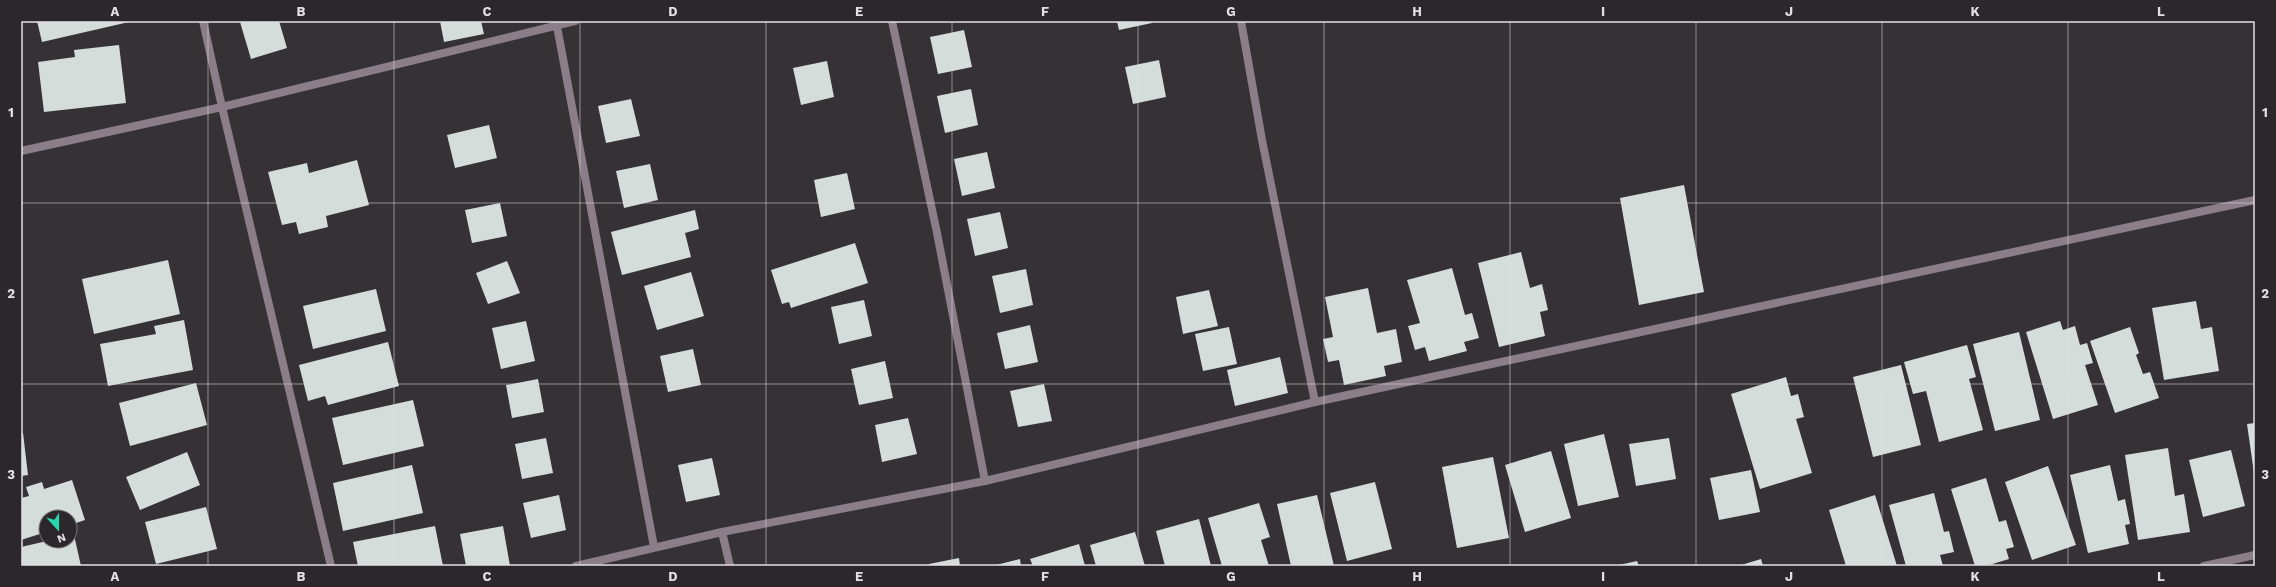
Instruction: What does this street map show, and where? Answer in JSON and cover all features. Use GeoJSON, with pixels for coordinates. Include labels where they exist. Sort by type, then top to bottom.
{"type":"FeatureCollection","features":[{"type":"Feature","properties":{"kind":"street"},"geometry":{"type":"LineString","coordinates":[[203,21],[331,566]]}},
{"type":"Feature","properties":{"kind":"street"},"geometry":{"type":"LineString","coordinates":[[21,151],[222,107],[556,23],[575,21]]}},
{"type":"Feature","properties":{"kind":"street"},"geometry":{"type":"LineString","coordinates":[[892,21],[937,233],[985,481]]}},
{"type":"Feature","properties":{"kind":"street"},"geometry":{"type":"LineString","coordinates":[[1241,21],[1262,140],[1315,402]]}},
{"type":"Feature","properties":{"kind":"street"},"geometry":{"type":"LineString","coordinates":[[556,23],[654,547]]}},
{"type":"Feature","properties":{"kind":"street"},"geometry":{"type":"LineString","coordinates":[[576,566],[722,532],[985,481],[1315,402],[2255,200]]}},
{"type":"Feature","properties":{"kind":"street"},"geometry":{"type":"LineString","coordinates":[[722,532],[730,566]]}},
{"type":"Feature","properties":{"kind":"street"},"geometry":{"type":"LineString","coordinates":[[2204,566],[2255,555]]}},
{"type":"Feature","properties":{"kind":"building"},"geometry":{"type":"Polygon","coordinates":[[[37,21],[129,21],[129,22],[42,42],[37,21]]]}},
{"type":"Feature","properties":{"kind":"building"},"geometry":{"type":"Polygon","coordinates":[[[279,21],[287,48],[251,59],[240,22],[279,21]]]}},
{"type":"Feature","properties":{"kind":"building"},"geometry":{"type":"Polygon","coordinates":[[[440,21],[481,21],[484,34],[444,42],[440,21]]]}},
{"type":"Feature","properties":{"kind":"building"},"geometry":{"type":"Polygon","coordinates":[[[1117,21],[1152,21],[1152,23],[1119,30],[1117,21]]]}},
{"type":"Feature","properties":{"kind":"building"},"geometry":{"type":"Polygon","coordinates":[[[964,30],[972,67],[938,74],[930,37],[964,30]]]}},
{"type":"Feature","properties":{"kind":"building"},"geometry":{"type":"Polygon","coordinates":[[[119,45],[126,103],[44,112],[38,62],[75,57],[74,50],[119,45]]]}},
{"type":"Feature","properties":{"kind":"building"},"geometry":{"type":"Polygon","coordinates":[[[1159,60],[1166,97],[1133,104],[1125,67],[1159,60]]]}},
{"type":"Feature","properties":{"kind":"building"},"geometry":{"type":"Polygon","coordinates":[[[827,61],[834,97],[801,105],[793,68],[827,61]]]}},
{"type":"Feature","properties":{"kind":"building"},"geometry":{"type":"Polygon","coordinates":[[[971,89],[978,125],[945,133],[937,96],[971,89]]]}},
{"type":"Feature","properties":{"kind":"building"},"geometry":{"type":"Polygon","coordinates":[[[631,99],[640,136],[606,143],[598,106],[631,99]]]}},
{"type":"Feature","properties":{"kind":"building"},"geometry":{"type":"Polygon","coordinates":[[[489,125],[497,158],[455,168],[447,135],[489,125]]]}},
{"type":"Feature","properties":{"kind":"building"},"geometry":{"type":"Polygon","coordinates":[[[987,152],[995,188],[962,196],[954,159],[987,152]]]}},
{"type":"Feature","properties":{"kind":"building"},"geometry":{"type":"Polygon","coordinates":[[[357,160],[369,205],[326,216],[328,227],[299,234],[296,222],[282,225],[268,172],[307,163],[309,173],[357,160]]]}},
{"type":"Feature","properties":{"kind":"building"},"geometry":{"type":"Polygon","coordinates":[[[650,164],[658,200],[624,208],[616,171],[650,164]]]}},
{"type":"Feature","properties":{"kind":"building"},"geometry":{"type":"Polygon","coordinates":[[[847,173],[855,209],[821,217],[814,180],[847,173]]]}},
{"type":"Feature","properties":{"kind":"building"},"geometry":{"type":"Polygon","coordinates":[[[1684,185],[1704,292],[1639,305],[1620,198],[1684,185]]]}},
{"type":"Feature","properties":{"kind":"building"},"geometry":{"type":"Polygon","coordinates":[[[500,203],[507,236],[472,243],[465,210],[500,203]]]}},
{"type":"Feature","properties":{"kind":"building"},"geometry":{"type":"Polygon","coordinates":[[[695,210],[699,229],[685,233],[691,257],[622,275],[611,232],[695,210]]]}},
{"type":"Feature","properties":{"kind":"building"},"geometry":{"type":"Polygon","coordinates":[[[1000,212],[1008,248],[975,256],[967,219],[1000,212]]]}},
{"type":"Feature","properties":{"kind":"building"},"geometry":{"type":"Polygon","coordinates":[[[855,243],[868,283],[791,308],[789,302],[782,304],[771,270],[855,243]]]}},
{"type":"Feature","properties":{"kind":"building"},"geometry":{"type":"Polygon","coordinates":[[[1521,252],[1530,288],[1542,284],[1548,310],[1540,312],[1545,336],[1499,347],[1478,263],[1521,252]]]}},
{"type":"Feature","properties":{"kind":"building"},"geometry":{"type":"Polygon","coordinates":[[[168,260],[180,314],[94,334],[82,279],[168,260]]]}},
{"type":"Feature","properties":{"kind":"building"},"geometry":{"type":"Polygon","coordinates":[[[507,261],[520,293],[488,304],[476,273],[507,261]]]}},
{"type":"Feature","properties":{"kind":"building"},"geometry":{"type":"Polygon","coordinates":[[[1452,268],[1465,315],[1472,313],[1479,338],[1464,342],[1467,351],[1429,361],[1425,347],[1415,350],[1408,326],[1420,323],[1407,280],[1452,268]]]}},
{"type":"Feature","properties":{"kind":"building"},"geometry":{"type":"Polygon","coordinates":[[[1026,269],[1033,305],[1000,313],[992,276],[1026,269]]]}},
{"type":"Feature","properties":{"kind":"building"},"geometry":{"type":"Polygon","coordinates":[[[691,272],[704,316],[657,330],[644,286],[691,272]]]}},
{"type":"Feature","properties":{"kind":"building"},"geometry":{"type":"Polygon","coordinates":[[[1368,288],[1377,333],[1396,329],[1402,362],[1384,366],[1386,376],[1344,385],[1339,360],[1328,362],[1323,339],[1333,337],[1325,297],[1368,288]]]}},
{"type":"Feature","properties":{"kind":"building"},"geometry":{"type":"Polygon","coordinates":[[[376,289],[386,331],[313,349],[303,306],[376,289]]]}},
{"type":"Feature","properties":{"kind":"building"},"geometry":{"type":"Polygon","coordinates":[[[1209,290],[1218,326],[1183,334],[1176,297],[1209,290]]]}},
{"type":"Feature","properties":{"kind":"building"},"geometry":{"type":"Polygon","coordinates":[[[864,300],[872,336],[839,344],[831,307],[864,300]]]}},
{"type":"Feature","properties":{"kind":"building"},"geometry":{"type":"Polygon","coordinates":[[[2196,301],[2201,329],[2212,327],[2219,371],[2164,380],[2152,308],[2196,301]]]}},
{"type":"Feature","properties":{"kind":"building"},"geometry":{"type":"Polygon","coordinates":[[[184,320],[193,370],[108,386],[100,344],[156,334],[154,326],[184,320]]]}},
{"type":"Feature","properties":{"kind":"building"},"geometry":{"type":"Polygon","coordinates":[[[526,321],[535,361],[501,369],[492,328],[526,321]]]}},
{"type":"Feature","properties":{"kind":"building"},"geometry":{"type":"Polygon","coordinates":[[[2060,321],[2063,330],[2075,326],[2080,345],[2087,343],[2093,363],[2085,365],[2098,405],[2053,419],[2026,332],[2060,321]]]}},
{"type":"Feature","properties":{"kind":"building"},"geometry":{"type":"Polygon","coordinates":[[[1030,325],[1038,362],[1005,369],[997,333],[1030,325]]]}},
{"type":"Feature","properties":{"kind":"building"},"geometry":{"type":"Polygon","coordinates":[[[1229,327],[1237,364],[1203,371],[1195,334],[1229,327]]]}},
{"type":"Feature","properties":{"kind":"building"},"geometry":{"type":"Polygon","coordinates":[[[2130,327],[2139,353],[2136,355],[2143,374],[2150,372],[2159,398],[2115,413],[2090,341],[2130,327]]]}},
{"type":"Feature","properties":{"kind":"building"},"geometry":{"type":"Polygon","coordinates":[[[2019,332],[2040,420],[1995,431],[1973,344],[2019,332]]]}},
{"type":"Feature","properties":{"kind":"building"},"geometry":{"type":"Polygon","coordinates":[[[388,342],[399,386],[328,405],[325,396],[308,401],[299,365],[388,342]]]}},
{"type":"Feature","properties":{"kind":"building"},"geometry":{"type":"Polygon","coordinates":[[[1967,345],[1976,377],[1969,379],[1983,430],[1939,442],[1926,391],[1913,394],[1904,362],[1967,345]]]}},
{"type":"Feature","properties":{"kind":"building"},"geometry":{"type":"Polygon","coordinates":[[[693,349],[701,385],[668,392],[660,356],[693,349]]]}},
{"type":"Feature","properties":{"kind":"building"},"geometry":{"type":"Polygon","coordinates":[[[1280,357],[1288,393],[1235,406],[1227,370],[1280,357]]]}},
{"type":"Feature","properties":{"kind":"building"},"geometry":{"type":"Polygon","coordinates":[[[885,361],[893,398],[859,405],[851,369],[885,361]]]}},
{"type":"Feature","properties":{"kind":"building"},"geometry":{"type":"Polygon","coordinates":[[[1901,365],[1921,445],[1873,457],[1853,377],[1901,365]]]}},
{"type":"Feature","properties":{"kind":"building"},"geometry":{"type":"Polygon","coordinates":[[[1786,377],[1791,396],[1798,394],[1804,417],[1796,419],[1812,473],[1760,489],[1731,394],[1786,377]]]}},
{"type":"Feature","properties":{"kind":"building"},"geometry":{"type":"Polygon","coordinates":[[[538,379],[544,412],[512,418],[506,385],[538,379]]]}},
{"type":"Feature","properties":{"kind":"building"},"geometry":{"type":"Polygon","coordinates":[[[196,383],[207,425],[130,446],[119,403],[196,383]]]}},
{"type":"Feature","properties":{"kind":"building"},"geometry":{"type":"Polygon","coordinates":[[[1044,384],[1052,421],[1018,427],[1010,391],[1044,384]]]}},
{"type":"Feature","properties":{"kind":"building"},"geometry":{"type":"Polygon","coordinates":[[[413,400],[424,446],[343,465],[332,418],[413,400]]]}},
{"type":"Feature","properties":{"kind":"building"},"geometry":{"type":"Polygon","coordinates":[[[908,418],[917,454],[882,462],[875,425],[908,418]]]}},
{"type":"Feature","properties":{"kind":"building"},"geometry":{"type":"Polygon","coordinates":[[[2255,423],[2255,473],[2254,473],[2247,424],[2255,423]]]}},
{"type":"Feature","properties":{"kind":"building"},"geometry":{"type":"Polygon","coordinates":[[[21,433],[23,433],[28,475],[21,476],[21,433]]]}},
{"type":"Feature","properties":{"kind":"building"},"geometry":{"type":"Polygon","coordinates":[[[1604,434],[1619,497],[1578,506],[1564,444],[1604,434]]]}},
{"type":"Feature","properties":{"kind":"building"},"geometry":{"type":"Polygon","coordinates":[[[546,438],[553,473],[522,479],[515,444],[546,438]]]}},
{"type":"Feature","properties":{"kind":"building"},"geometry":{"type":"Polygon","coordinates":[[[1669,438],[1676,479],[1636,486],[1629,444],[1669,438]]]}},
{"type":"Feature","properties":{"kind":"building"},"geometry":{"type":"Polygon","coordinates":[[[2168,448],[2175,496],[2184,494],[2190,532],[2138,540],[2125,455],[2168,448]]]}},
{"type":"Feature","properties":{"kind":"building"},"geometry":{"type":"Polygon","coordinates":[[[2231,450],[2245,506],[2203,517],[2189,460],[2231,450]]]}},
{"type":"Feature","properties":{"kind":"building"},"geometry":{"type":"Polygon","coordinates":[[[1551,451],[1571,518],[1525,532],[1505,465],[1551,451]]]}},
{"type":"Feature","properties":{"kind":"building"},"geometry":{"type":"Polygon","coordinates":[[[187,452],[200,485],[140,510],[126,477],[187,452]]]}},
{"type":"Feature","properties":{"kind":"building"},"geometry":{"type":"Polygon","coordinates":[[[1493,457],[1509,538],[1457,548],[1442,467],[1493,457]]]}},
{"type":"Feature","properties":{"kind":"building"},"geometry":{"type":"Polygon","coordinates":[[[712,458],[720,495],[686,502],[678,465],[712,458]]]}},
{"type":"Feature","properties":{"kind":"building"},"geometry":{"type":"Polygon","coordinates":[[[412,465],[423,513],[343,531],[333,483],[412,465]]]}},
{"type":"Feature","properties":{"kind":"building"},"geometry":{"type":"Polygon","coordinates":[[[2110,465],[2118,501],[2125,499],[2130,524],[2125,525],[2129,544],[2088,553],[2070,475],[2110,465]]]}},
{"type":"Feature","properties":{"kind":"building"},"geometry":{"type":"Polygon","coordinates":[[[2048,466],[2076,545],[2032,560],[2005,482],[2048,466]]]}},
{"type":"Feature","properties":{"kind":"building"},"geometry":{"type":"Polygon","coordinates":[[[1751,470],[1760,512],[1719,520],[1710,478],[1751,470]]]}},
{"type":"Feature","properties":{"kind":"building"},"geometry":{"type":"Polygon","coordinates":[[[1986,478],[1999,522],[2006,520],[2014,547],[2006,549],[2009,559],[1986,566],[1975,566],[1951,489],[1986,478]]]}},
{"type":"Feature","properties":{"kind":"building"},"geometry":{"type":"Polygon","coordinates":[[[72,480],[85,520],[78,522],[78,509],[38,509],[38,535],[21,540],[21,498],[29,496],[26,487],[42,482],[44,489],[72,480]]]}},
{"type":"Feature","properties":{"kind":"building"},"geometry":{"type":"Polygon","coordinates":[[[1375,482],[1392,549],[1347,561],[1330,493],[1375,482]]]}},
{"type":"Feature","properties":{"kind":"building"},"geometry":{"type":"Polygon","coordinates":[[[1934,493],[1944,532],[1949,531],[1954,552],[1940,555],[1943,566],[1906,566],[1889,505],[1934,493]]]}},
{"type":"Feature","properties":{"kind":"building"},"geometry":{"type":"Polygon","coordinates":[[[559,495],[566,530],[531,538],[523,503],[559,495]]]}},
{"type":"Feature","properties":{"kind":"building"},"geometry":{"type":"Polygon","coordinates":[[[1317,495],[1334,566],[1291,566],[1277,504],[1317,495]]]}},
{"type":"Feature","properties":{"kind":"building"},"geometry":{"type":"Polygon","coordinates":[[[1875,495],[1897,566],[1846,566],[1829,510],[1875,495]]]}},
{"type":"Feature","properties":{"kind":"building"},"geometry":{"type":"Polygon","coordinates":[[[1259,503],[1270,537],[1261,540],[1269,566],[1222,566],[1208,518],[1259,503]]]}},
{"type":"Feature","properties":{"kind":"building"},"geometry":{"type":"Polygon","coordinates":[[[206,507],[217,549],[156,564],[145,522],[206,507]]]}},
{"type":"Feature","properties":{"kind":"building"},"geometry":{"type":"Polygon","coordinates":[[[1199,519],[1211,566],[1165,566],[1156,531],[1199,519]]]}},
{"type":"Feature","properties":{"kind":"building"},"geometry":{"type":"Polygon","coordinates":[[[435,526],[443,566],[358,566],[353,542],[435,526]]]}},
{"type":"Feature","properties":{"kind":"building"},"geometry":{"type":"Polygon","coordinates":[[[503,526],[510,566],[466,566],[460,534],[503,526]]]}},
{"type":"Feature","properties":{"kind":"building"},"geometry":{"type":"Polygon","coordinates":[[[1135,532],[1145,566],[1096,566],[1090,545],[1135,532]]]}},
{"type":"Feature","properties":{"kind":"building"},"geometry":{"type":"Polygon","coordinates":[[[38,543],[38,549],[77,549],[81,566],[21,566],[21,547],[38,543]]]}},
{"type":"Feature","properties":{"kind":"building"},"geometry":{"type":"Polygon","coordinates":[[[1079,544],[1085,566],[1033,566],[1030,559],[1079,544]]]}},
{"type":"Feature","properties":{"kind":"building"},"geometry":{"type":"Polygon","coordinates":[[[959,558],[960,566],[929,566],[929,564],[959,558]]]}},
{"type":"Feature","properties":{"kind":"building"},"geometry":{"type":"Polygon","coordinates":[[[1020,559],[1021,566],[996,566],[996,565],[1020,559]]]}},
{"type":"Feature","properties":{"kind":"building"},"geometry":{"type":"Polygon","coordinates":[[[1761,559],[1763,566],[1738,566],[1761,559]]]}},
{"type":"Feature","properties":{"kind":"building"},"geometry":{"type":"Polygon","coordinates":[[[1637,561],[1639,566],[1619,566],[1619,565],[1637,561]]]}}]}
